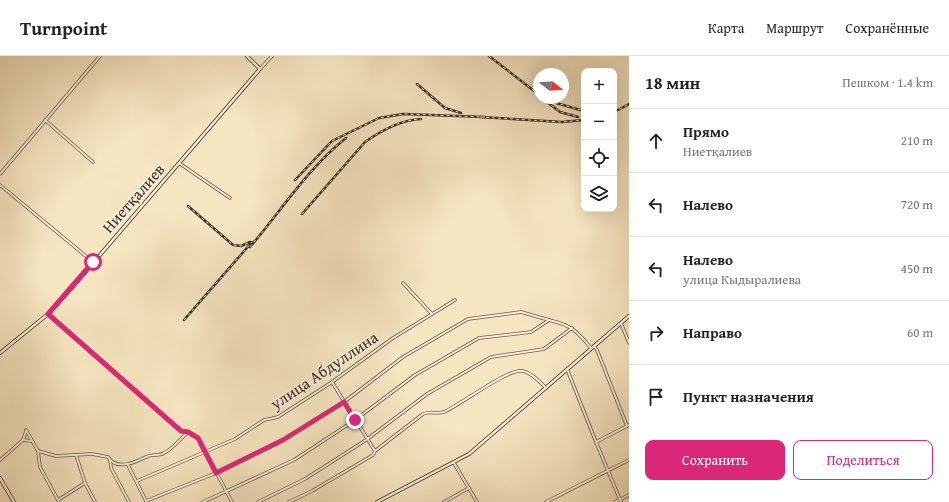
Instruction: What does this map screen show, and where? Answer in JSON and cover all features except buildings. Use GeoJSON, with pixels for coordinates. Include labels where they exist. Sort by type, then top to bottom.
{"type":"FeatureCollection","features":[{"type":"Feature","properties":{"kind":"street"},"geometry":{"type":"LineString","coordinates":[[0,174],[100,56]]}},
{"type":"Feature","properties":{"kind":"street"},"geometry":{"type":"LineString","coordinates":[[247,56],[260,69],[272,56]]}},
{"type":"Feature","properties":{"kind":"street","name":"Ниетқалиев"},"geometry":{"type":"LineString","coordinates":[[0,353],[48,314],[260,69]]}},
{"type":"Feature","properties":{"kind":"street"},"geometry":{"type":"LineString","coordinates":[[46,120],[93,162]]}},
{"type":"Feature","properties":{"kind":"street"},"geometry":{"type":"LineString","coordinates":[[179,163],[230,198]]}},
{"type":"Feature","properties":{"kind":"street"},"geometry":{"type":"LineString","coordinates":[[0,185],[93,262]]}},
{"type":"Feature","properties":{"kind":"street"},"geometry":{"type":"LineString","coordinates":[[403,283],[432,314]]}},
{"type":"Feature","properties":{"kind":"street","name":"улица Абдуллина"},"geometry":{"type":"LineString","coordinates":[[137,482],[235,439],[264,420],[278,418],[332,382],[392,338],[455,300]]}},
{"type":"Feature","properties":{"kind":"street"},"geometry":{"type":"LineString","coordinates":[[128,465],[147,501],[216,473],[283,440],[344,402],[403,357],[468,319],[521,312],[565,324],[572,328],[591,348]]}},
{"type":"Feature","properties":{"kind":"street"},"geometry":{"type":"LineString","coordinates":[[48,314],[181,431],[188,432],[198,438],[232,502]]}},
{"type":"Feature","properties":{"kind":"street"},"geometry":{"type":"LineString","coordinates":[[377,502],[382,501],[469,454],[629,316]]}},
{"type":"Feature","properties":{"kind":"street"},"geometry":{"type":"LineString","coordinates":[[203,502],[294,460],[355,420],[415,375],[479,338],[531,332],[549,320]]}},
{"type":"Feature","properties":{"kind":"street"},"geometry":{"type":"LineString","coordinates":[[621,323],[629,344]]}},
{"type":"Feature","properties":{"kind":"street"},"geometry":{"type":"LineString","coordinates":[[258,502],[305,479],[366,440],[427,394],[491,357],[544,349],[572,328]]}},
{"type":"Feature","properties":{"kind":"street"},"geometry":{"type":"LineString","coordinates":[[594,346],[628,425],[596,442]]}},
{"type":"Feature","properties":{"kind":"street"},"geometry":{"type":"LineString","coordinates":[[567,369],[607,471],[621,501]]}},
{"type":"Feature","properties":{"kind":"street"},"geometry":{"type":"LineString","coordinates":[[289,502],[373,455],[375,451],[423,414],[428,412],[443,412],[514,372],[522,371],[530,373],[545,387]]}},
{"type":"Feature","properties":{"kind":"street"},"geometry":{"type":"LineString","coordinates":[[332,382],[366,440],[375,451]]}},
{"type":"Feature","properties":{"kind":"street"},"geometry":{"type":"LineString","coordinates":[[0,460],[23,440],[26,430],[38,451],[40,467],[59,501],[85,483]]}},
{"type":"Feature","properties":{"kind":"street"},"geometry":{"type":"LineString","coordinates":[[38,451],[56,456],[101,455],[108,457],[110,460],[128,465],[148,456],[164,454],[188,432]]}},
{"type":"Feature","properties":{"kind":"street"},"geometry":{"type":"LineString","coordinates":[[23,440],[31,441]]}},
{"type":"Feature","properties":{"kind":"street"},"geometry":{"type":"LineString","coordinates":[[76,455],[85,483],[95,502]]}},
{"type":"Feature","properties":{"kind":"street"},"geometry":{"type":"LineString","coordinates":[[110,460],[111,468],[129,502]]}},
{"type":"Feature","properties":{"kind":"street"},"geometry":{"type":"LineString","coordinates":[[546,502],[629,460]]}},
{"type":"Feature","properties":{"kind":"street"},"geometry":{"type":"LineString","coordinates":[[454,463],[477,502]]}},
{"type":"Feature","properties":{"kind":"street"},"geometry":{"type":"LineString","coordinates":[[0,478],[14,502]]}},
{"type":"Feature","properties":{"kind":"street"},"geometry":{"type":"LineString","coordinates":[[444,502],[469,488]]}},
{"type":"Feature","properties":{"kind":"street"},"geometry":{"type":"LineString","coordinates":[[615,502],[621,501],[629,495]]}},
{"type":"Feature","properties":{"kind":"railway"},"geometry":{"type":"LineString","coordinates":[[489,56],[533,90]]}},
{"type":"Feature","properties":{"kind":"railway"},"geometry":{"type":"LineString","coordinates":[[417,84],[445,108],[461,113]]}},
{"type":"Feature","properties":{"kind":"railway"},"geometry":{"type":"LineString","coordinates":[[550,104],[560,112],[578,117]]}},
{"type":"Feature","properties":{"kind":"railway"},"geometry":{"type":"LineString","coordinates":[[560,104],[581,110]]}},
{"type":"Feature","properties":{"kind":"railway"},"geometry":{"type":"LineString","coordinates":[[617,110],[629,104]]}},
{"type":"Feature","properties":{"kind":"railway"},"geometry":{"type":"LineString","coordinates":[[295,180],[332,141],[379,118],[403,114],[485,117]]}},
{"type":"Feature","properties":{"kind":"railway"},"geometry":{"type":"LineString","coordinates":[[480,117],[562,122],[581,120]]}},
{"type":"Feature","properties":{"kind":"railway"},"geometry":{"type":"LineString","coordinates":[[302,214],[365,142],[392,126],[406,121],[421,119]]}},
{"type":"Feature","properties":{"kind":"railway"},"geometry":{"type":"LineString","coordinates":[[250,247],[307,176],[346,138]]}},
{"type":"Feature","properties":{"kind":"railway"},"geometry":{"type":"LineString","coordinates":[[188,206],[233,245],[241,246],[250,242]]}},
{"type":"Feature","properties":{"kind":"railway"},"geometry":{"type":"LineString","coordinates":[[184,320],[252,242]]}},
{"type":"Feature","properties":{"kind":"route"},"geometry":{"type":"LineString","coordinates":[[93,262],[48,314],[181,431],[188,432],[198,438],[216,473],[283,440],[344,402],[355,420]]}}]}
